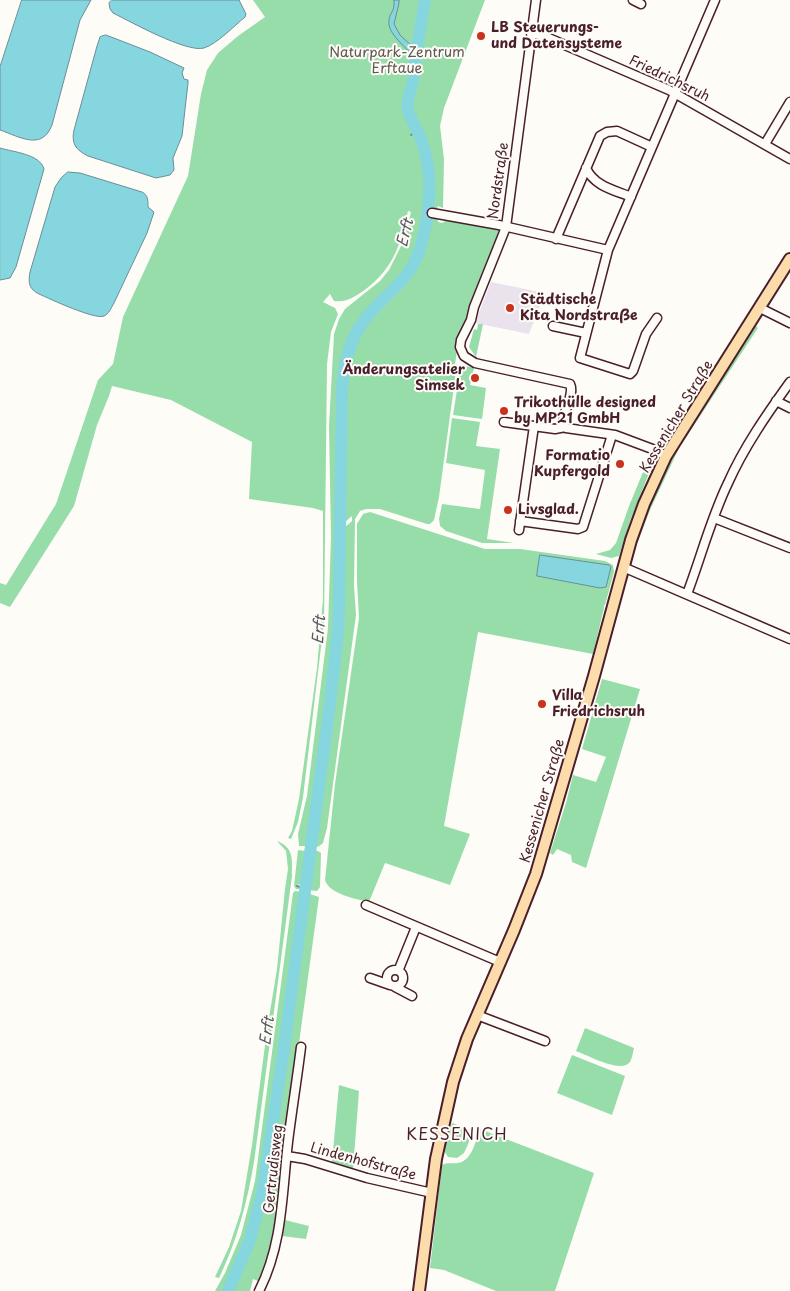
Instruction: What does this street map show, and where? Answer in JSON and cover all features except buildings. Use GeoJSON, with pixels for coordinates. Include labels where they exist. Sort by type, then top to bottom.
{"type":"FeatureCollection","features":[{"type":"Feature","properties":{"kind":"main road","name":"Kessenicher Straße"},"geometry":{"type":"LineString","coordinates":[[419,1291],[440,1137],[449,1095],[477,1015],[525,903],[551,825],[639,516],[666,456],[790,260]]}},
{"type":"Feature","properties":{"kind":"street","name":"Nordstraße"},"geometry":{"type":"LineString","coordinates":[[536,0],[506,227],[474,307],[471,320],[461,340],[460,347],[464,356],[475,363],[570,384],[572,388],[563,422],[565,427]]}},
{"type":"Feature","properties":{"kind":"street"},"geometry":{"type":"LineString","coordinates":[[633,0],[641,4]]}},
{"type":"Feature","properties":{"kind":"street"},"geometry":{"type":"LineString","coordinates":[[657,318],[646,334],[633,371],[630,374],[580,358],[608,250],[715,0]]}},
{"type":"Feature","properties":{"kind":"street","name":"Friedrichsruh"},"geometry":{"type":"LineString","coordinates":[[532,33],[544,36],[675,93],[790,159]]}},
{"type":"Feature","properties":{"kind":"street"},"geometry":{"type":"LineString","coordinates":[[765,144],[790,102]]}},
{"type":"Feature","properties":{"kind":"street"},"geometry":{"type":"LineString","coordinates":[[556,239],[600,136],[607,132],[617,131],[652,146]]}},
{"type":"Feature","properties":{"kind":"street"},"geometry":{"type":"LineString","coordinates":[[586,168],[589,176],[596,182],[630,197]]}},
{"type":"Feature","properties":{"kind":"street"},"geometry":{"type":"LineString","coordinates":[[432,213],[506,227],[608,250]]}},
{"type":"Feature","properties":{"kind":"street"},"geometry":{"type":"LineString","coordinates":[[760,308],[790,324]]}},
{"type":"Feature","properties":{"kind":"street"},"geometry":{"type":"LineString","coordinates":[[554,326],[586,333]]}},
{"type":"Feature","properties":{"kind":"street"},"geometry":{"type":"LineString","coordinates":[[687,594],[725,489],[739,460],[790,382]]}},
{"type":"Feature","properties":{"kind":"street"},"geometry":{"type":"LineString","coordinates":[[776,401],[790,408]]}},
{"type":"Feature","properties":{"kind":"street"},"geometry":{"type":"LineString","coordinates":[[504,422],[555,429],[565,427],[573,430],[612,435],[656,450],[666,456]]}},
{"type":"Feature","properties":{"kind":"street"},"geometry":{"type":"LineString","coordinates":[[519,530],[534,426]]}},
{"type":"Feature","properties":{"kind":"street"},"geometry":{"type":"LineString","coordinates":[[520,521],[578,529],[583,527],[612,435]]}},
{"type":"Feature","properties":{"kind":"street"},"geometry":{"type":"LineString","coordinates":[[714,518],[790,548]]}},
{"type":"Feature","properties":{"kind":"street"},"geometry":{"type":"LineString","coordinates":[[623,567],[790,639]]}},
{"type":"Feature","properties":{"kind":"street"},"geometry":{"type":"LineString","coordinates":[[366,906],[500,962]]}},
{"type":"Feature","properties":{"kind":"street"},"geometry":{"type":"LineString","coordinates":[[399,969],[416,927]]}},
{"type":"Feature","properties":{"kind":"street"},"geometry":{"type":"LineString","coordinates":[[393,986],[387,979],[394,969],[399,969]]}},
{"type":"Feature","properties":{"kind":"street"},"geometry":{"type":"LineString","coordinates":[[393,986],[401,984],[403,972],[399,969]]}},
{"type":"Feature","properties":{"kind":"street"},"geometry":{"type":"LineString","coordinates":[[370,978],[393,986],[412,996]]}},
{"type":"Feature","properties":{"kind":"street"},"geometry":{"type":"LineString","coordinates":[[477,1015],[545,1041]]}},
{"type":"Feature","properties":{"kind":"street","name":"Gertrudisweg"},"geometry":{"type":"LineString","coordinates":[[259,1291],[268,1271],[280,1227],[301,1047]]}},
{"type":"Feature","properties":{"kind":"street","name":"Lindenhofstraße"},"geometry":{"type":"LineString","coordinates":[[287,1156],[305,1159],[367,1178],[432,1193]]}},
{"type":"Feature","properties":{"kind":"shaded area","name":"Städtische Kita Nordstraße"},"geometry":{"type":"Polygon","coordinates":[[[491,282],[545,293],[529,334],[475,323],[491,282]]]}},
{"type":"Feature","properties":{"kind":"green space","name":"Naturpark-Zentrum Erftaue"},"geometry":{"type":"Polygon","coordinates":[[[253,0],[485,0],[444,108],[440,126],[444,159],[443,208],[438,206],[436,211],[438,222],[442,223],[449,219],[499,228],[501,230],[474,296],[458,347],[439,497],[434,520],[427,524],[380,509],[360,511],[355,519],[354,586],[356,615],[327,828],[323,843],[318,847],[314,842],[340,641],[344,528],[352,521],[352,516],[344,523],[347,369],[360,333],[372,315],[413,273],[426,242],[430,214],[424,214],[419,242],[412,263],[394,285],[371,306],[350,339],[340,366],[335,629],[327,703],[306,846],[299,846],[298,834],[307,796],[328,628],[331,537],[329,426],[334,334],[345,309],[380,281],[389,270],[404,240],[411,212],[408,211],[399,245],[384,272],[366,289],[351,298],[343,301],[334,301],[330,294],[323,302],[335,308],[338,314],[331,332],[327,364],[324,622],[303,797],[298,822],[291,839],[288,838],[292,831],[299,799],[317,668],[323,599],[323,511],[249,499],[252,442],[171,400],[112,386],[97,425],[74,506],[10,607],[0,603],[0,583],[6,585],[56,504],[98,380],[113,364],[123,317],[188,176],[201,94],[207,70],[218,53],[265,17],[253,0]]]}},
{"type":"Feature","properties":{"kind":"green space"},"geometry":{"type":"Polygon","coordinates":[[[478,324],[483,324],[476,357],[469,347],[474,329],[477,330],[478,324]]]}},
{"type":"Feature","properties":{"kind":"green space"},"geometry":{"type":"Polygon","coordinates":[[[755,325],[758,328],[683,442],[689,428],[755,325]]]}},
{"type":"Feature","properties":{"kind":"green space"},"geometry":{"type":"Polygon","coordinates":[[[461,365],[474,368],[470,385],[486,388],[482,419],[453,415],[461,365]]]}},
{"type":"Feature","properties":{"kind":"green space"},"geometry":{"type":"Polygon","coordinates":[[[452,418],[480,422],[476,446],[500,449],[487,539],[514,543],[482,543],[446,531],[440,526],[439,519],[442,504],[480,509],[485,470],[446,463],[452,418]]]}},
{"type":"Feature","properties":{"kind":"green space"},"geometry":{"type":"Polygon","coordinates":[[[680,446],[650,510],[630,562],[638,529],[666,466],[680,446]]]}},
{"type":"Feature","properties":{"kind":"green space"},"geometry":{"type":"Polygon","coordinates":[[[652,455],[654,458],[653,463],[630,521],[619,556],[611,558],[596,554],[610,550],[616,543],[629,506],[652,455]]]}},
{"type":"Feature","properties":{"kind":"green space"},"geometry":{"type":"Polygon","coordinates":[[[370,512],[485,549],[520,549],[605,561],[613,565],[614,572],[604,605],[593,654],[478,632],[444,826],[470,834],[450,885],[385,863],[369,902],[337,892],[325,880],[335,784],[359,618],[357,524],[363,514],[370,512]]]}},
{"type":"Feature","properties":{"kind":"green space"},"geometry":{"type":"Polygon","coordinates":[[[602,679],[640,689],[586,868],[572,862],[571,855],[557,849],[553,855],[550,853],[573,775],[596,782],[606,757],[582,749],[602,679]]]}},
{"type":"Feature","properties":{"kind":"green space"},"geometry":{"type":"Polygon","coordinates":[[[277,841],[287,847],[291,854],[292,876],[254,1162],[241,1221],[219,1278],[215,1277],[229,1247],[241,1211],[277,969],[288,869],[286,851],[277,841]]]}},
{"type":"Feature","properties":{"kind":"green space"},"geometry":{"type":"Polygon","coordinates":[[[298,850],[306,851],[302,886],[298,884],[297,887],[301,889],[296,889],[294,886],[298,850]]]}},
{"type":"Feature","properties":{"kind":"green space"},"geometry":{"type":"Polygon","coordinates":[[[312,851],[321,853],[320,887],[317,891],[308,890],[312,851]]]}},
{"type":"Feature","properties":{"kind":"green space"},"geometry":{"type":"Polygon","coordinates":[[[295,891],[301,892],[260,1195],[254,1220],[237,1268],[225,1291],[215,1291],[241,1235],[255,1181],[293,893],[295,891]]]}},
{"type":"Feature","properties":{"kind":"green space"},"geometry":{"type":"Polygon","coordinates":[[[307,893],[319,897],[287,1131],[281,1206],[269,1254],[258,1281],[253,1279],[250,1291],[231,1291],[249,1251],[265,1196],[307,893]]]}},
{"type":"Feature","properties":{"kind":"green space"},"geometry":{"type":"Polygon","coordinates":[[[585,1028],[634,1048],[630,1062],[625,1066],[611,1065],[576,1051],[585,1028]]]}},
{"type":"Feature","properties":{"kind":"green space"},"geometry":{"type":"Polygon","coordinates":[[[572,1055],[625,1076],[612,1115],[557,1093],[572,1055]]]}},
{"type":"Feature","properties":{"kind":"green space"},"geometry":{"type":"Polygon","coordinates":[[[339,1085],[359,1091],[353,1170],[297,1154],[297,1152],[332,1162],[339,1085]]]}},
{"type":"Feature","properties":{"kind":"green space"},"geometry":{"type":"Polygon","coordinates":[[[452,1123],[474,1131],[464,1153],[457,1158],[448,1157],[444,1151],[452,1123]]]}},
{"type":"Feature","properties":{"kind":"green space"},"geometry":{"type":"Polygon","coordinates":[[[480,1129],[594,1173],[555,1291],[496,1291],[444,1270],[430,1268],[442,1165],[458,1163],[467,1158],[473,1149],[480,1129]]]}},
{"type":"Feature","properties":{"kind":"green space"},"geometry":{"type":"Polygon","coordinates":[[[285,1220],[309,1226],[306,1239],[282,1236],[285,1220]]]}},
{"type":"Feature","properties":{"kind":"water"},"geometry":{"type":"Polygon","coordinates":[[[22,0],[91,0],[80,20],[52,125],[48,133],[36,140],[30,140],[0,130],[0,67],[22,0]]]}},
{"type":"Feature","properties":{"kind":"water"},"geometry":{"type":"Polygon","coordinates":[[[112,0],[239,0],[246,14],[245,17],[214,43],[204,48],[196,48],[159,36],[113,13],[109,3],[112,0]]]}},
{"type":"Feature","properties":{"kind":"water"},"geometry":{"type":"Polygon","coordinates":[[[394,0],[399,0],[399,3],[394,24],[400,35],[417,51],[419,72],[413,79],[410,53],[393,34],[389,25],[394,0]]]}},
{"type":"Feature","properties":{"kind":"water"},"geometry":{"type":"Polygon","coordinates":[[[106,35],[184,68],[182,73],[184,79],[188,80],[188,83],[182,136],[173,158],[174,170],[170,175],[156,178],[88,156],[75,146],[73,139],[74,130],[97,46],[100,37],[106,35]]]}},
{"type":"Feature","properties":{"kind":"water"},"geometry":{"type":"Polygon","coordinates":[[[0,148],[32,157],[44,169],[16,267],[10,278],[0,280],[0,148]]]}},
{"type":"Feature","properties":{"kind":"water"},"geometry":{"type":"Polygon","coordinates":[[[68,172],[80,173],[142,192],[147,198],[148,207],[154,212],[147,233],[114,303],[109,312],[104,316],[92,315],[62,304],[36,292],[30,285],[30,272],[55,187],[68,172]]]}},
{"type":"Feature","properties":{"kind":"water"},"geometry":{"type":"Polygon","coordinates":[[[540,555],[609,565],[611,567],[606,587],[600,588],[537,576],[540,555]]]}},
{"type":"Feature","properties":{"kind":"waterway"},"geometry":{"type":"LineString","coordinates":[[415,60],[425,0]]}},
{"type":"Feature","properties":{"kind":"waterway","name":"Erft"},"geometry":{"type":"LineString","coordinates":[[228,1291],[250,1240],[262,1194],[283,1055],[330,704],[338,631],[344,370],[349,349],[358,330],[379,303],[402,281],[413,264],[422,242],[427,218],[429,181],[426,157],[422,141],[408,110],[408,99],[415,61]]}},
{"type":"Feature","properties":{"kind":"waterway"},"geometry":{"type":"LineString","coordinates":[[411,135],[417,131]]}},
{"type":"Feature","properties":{"kind":"waterway"},"geometry":{"type":"LineString","coordinates":[[297,886],[305,889]]}},
{"type":"Feature","properties":{"kind":"place","name":"LB Steuerungs- und Datensysteme"},"geometry":{"type":"Point","coordinates":[481,36]}},
{"type":"Feature","properties":{"kind":"place","name":"Städtische Kita Nordstraße"},"geometry":{"type":"Point","coordinates":[510,308]}},
{"type":"Feature","properties":{"kind":"place","name":"Änderungsatelier Simsek"},"geometry":{"type":"Point","coordinates":[475,378]}},
{"type":"Feature","properties":{"kind":"place","name":"Trikothülle designed by MP21 GmbH"},"geometry":{"type":"Point","coordinates":[504,411]}},
{"type":"Feature","properties":{"kind":"place","name":"Formatio Kupfergold"},"geometry":{"type":"Point","coordinates":[620,464]}},
{"type":"Feature","properties":{"kind":"place","name":"Livsglad."},"geometry":{"type":"Point","coordinates":[508,510]}},
{"type":"Feature","properties":{"kind":"place","name":"Villa Friedrichsruh"},"geometry":{"type":"Point","coordinates":[542,704]}},
{"type":"Feature","properties":{"kind":"district","name":"KESSENICH"},"geometry":{"type":"Point","coordinates":[457,1136]}}]}
